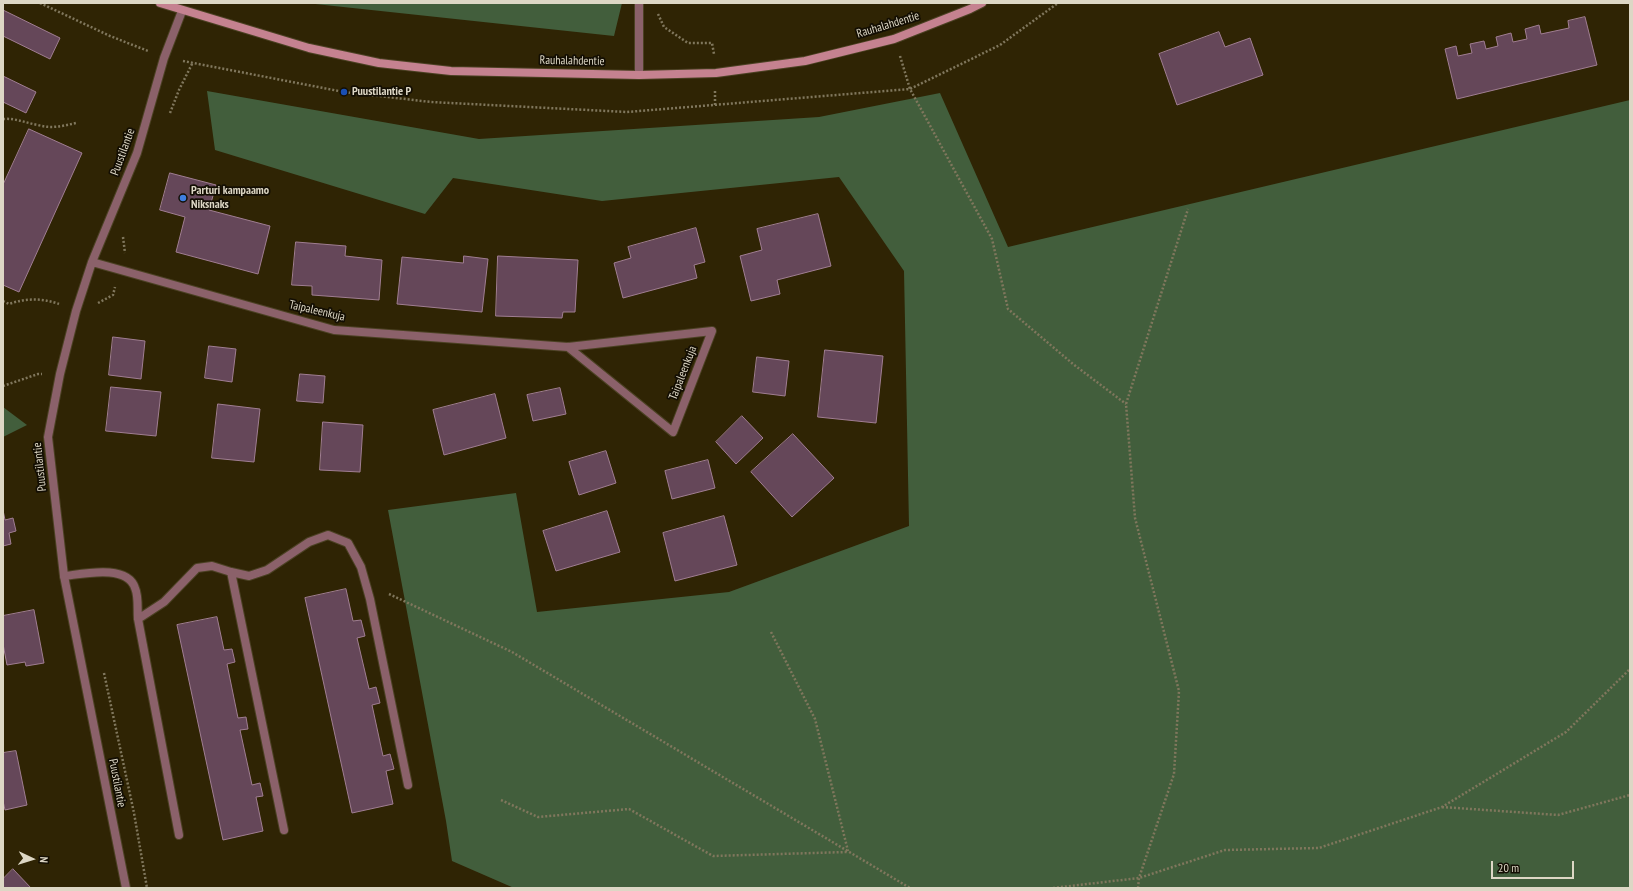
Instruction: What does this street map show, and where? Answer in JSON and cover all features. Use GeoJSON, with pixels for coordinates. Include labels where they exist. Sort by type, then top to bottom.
{"type":"FeatureCollection","features":[{"type":"Feature","properties":{"kind":"main road","name":"Rauhalahdentie"},"geometry":{"type":"LineString","coordinates":[[160,3],[182,11],[309,48],[379,63],[451,71],[639,74],[716,73],[805,61],[894,39],[970,10],[982,3]]}},
{"type":"Feature","properties":{"kind":"street"},"geometry":{"type":"LineString","coordinates":[[639,3],[639,74]]}},
{"type":"Feature","properties":{"kind":"street","name":"Puustilantie"},"geometry":{"type":"LineString","coordinates":[[126,888],[64,576],[48,437],[60,374],[76,311],[92,262],[137,153],[164,58],[182,11]]}},
{"type":"Feature","properties":{"kind":"street","name":"Taipaleenkuja"},"geometry":{"type":"LineString","coordinates":[[92,262],[334,330],[568,347],[712,331],[673,432],[568,347]]}},
{"type":"Feature","properties":{"kind":"street"},"geometry":{"type":"LineString","coordinates":[[138,619],[164,602],[197,568],[212,566],[249,576],[267,570],[309,542],[328,535],[348,543],[366,583],[408,785]]}},
{"type":"Feature","properties":{"kind":"street"},"geometry":{"type":"LineString","coordinates":[[64,576],[109,572],[124,575],[135,587],[138,619],[179,834]]}},
{"type":"Feature","properties":{"kind":"street"},"geometry":{"type":"LineString","coordinates":[[231,572],[284,830]]}},
{"type":"Feature","properties":{"kind":"path"},"geometry":{"type":"LineString","coordinates":[[656,10],[664,27],[688,43],[712,43],[716,73],[715,104]]}},
{"type":"Feature","properties":{"kind":"path"},"geometry":{"type":"LineString","coordinates":[[894,39],[910,89],[992,239],[1008,309],[1073,364],[1126,404]]}},
{"type":"Feature","properties":{"kind":"path"},"geometry":{"type":"LineString","coordinates":[[167,119],[193,62]]}},
{"type":"Feature","properties":{"kind":"path"},"geometry":{"type":"LineString","coordinates":[[3,119],[11,118],[39,126],[57,127],[76,123]]}},
{"type":"Feature","properties":{"kind":"path"},"geometry":{"type":"LineString","coordinates":[[1138,888],[1139,878],[1174,774],[1179,691],[1135,518],[1126,404],[1188,209]]}},
{"type":"Feature","properties":{"kind":"path"},"geometry":{"type":"LineString","coordinates":[[95,305],[113,295],[125,252],[123,236],[124,230]]}},
{"type":"Feature","properties":{"kind":"path"},"geometry":{"type":"LineString","coordinates":[[3,301],[9,304],[18,300],[36,299],[53,302],[76,311]]}},
{"type":"Feature","properties":{"kind":"path"},"geometry":{"type":"LineString","coordinates":[[3,386],[38,374],[60,374]]}},
{"type":"Feature","properties":{"kind":"path"},"geometry":{"type":"LineString","coordinates":[[366,583],[512,652],[910,888]]}},
{"type":"Feature","properties":{"kind":"path"},"geometry":{"type":"LineString","coordinates":[[771,632],[815,719],[848,852]]}},
{"type":"Feature","properties":{"kind":"path"},"geometry":{"type":"LineString","coordinates":[[1054,888],[1139,878],[1225,850],[1319,848],[1442,807],[1566,732],[1630,670]]}},
{"type":"Feature","properties":{"kind":"path"},"geometry":{"type":"LineString","coordinates":[[104,671],[134,813],[147,888]]}},
{"type":"Feature","properties":{"kind":"path"},"geometry":{"type":"LineString","coordinates":[[1442,807],[1558,815],[1630,795]]}},
{"type":"Feature","properties":{"kind":"path"},"geometry":{"type":"LineString","coordinates":[[500,800],[538,817],[629,809],[713,856],[848,852]]}},
{"type":"Feature","properties":{"kind":"green space"},"geometry":{"type":"Polygon","coordinates":[[[306,3],[622,3],[614,36],[306,3]]]}},
{"type":"Feature","properties":{"kind":"green space"},"geometry":{"type":"Polygon","coordinates":[[[207,91],[479,139],[819,117],[940,93],[1008,247],[1630,100],[1630,888],[514,888],[452,861],[446,821],[388,510],[516,493],[537,612],[729,592],[909,526],[904,271],[839,177],[602,201],[453,178],[425,214],[215,150],[207,91]]]}},
{"type":"Feature","properties":{"kind":"green space"},"geometry":{"type":"Polygon","coordinates":[[[3,407],[27,425],[3,437],[3,407]]]}},
{"type":"Feature","properties":{"kind":"building"},"geometry":{"type":"Polygon","coordinates":[[[3,10],[60,38],[50,59],[3,36],[3,10]]]}},
{"type":"Feature","properties":{"kind":"building"},"geometry":{"type":"Polygon","coordinates":[[[1585,17],[1597,65],[1457,99],[1445,49],[1456,46],[1458,56],[1472,53],[1470,44],[1484,41],[1486,49],[1498,46],[1496,37],[1511,33],[1513,42],[1527,39],[1525,29],[1539,25],[1541,34],[1569,28],[1568,21],[1585,17]]]}},
{"type":"Feature","properties":{"kind":"building"},"geometry":{"type":"Polygon","coordinates":[[[1219,32],[1225,47],[1250,38],[1263,75],[1177,105],[1159,54],[1219,32]]]}},
{"type":"Feature","properties":{"kind":"building"},"geometry":{"type":"Polygon","coordinates":[[[3,76],[36,92],[26,113],[3,102],[3,76]]]}},
{"type":"Feature","properties":{"kind":"building"},"geometry":{"type":"Polygon","coordinates":[[[29,129],[82,153],[19,292],[3,285],[3,185],[29,129]]]}},
{"type":"Feature","properties":{"kind":"building"},"geometry":{"type":"Polygon","coordinates":[[[170,173],[216,185],[209,210],[270,226],[258,274],[176,252],[185,217],[160,210],[170,173]]]}},
{"type":"Feature","properties":{"kind":"building"},"geometry":{"type":"Polygon","coordinates":[[[818,214],[831,266],[777,280],[780,294],[751,301],[740,256],[762,250],[757,229],[818,214]]]}},
{"type":"Feature","properties":{"kind":"building"},"geometry":{"type":"Polygon","coordinates":[[[696,228],[705,262],[694,265],[697,278],[623,298],[614,263],[631,258],[628,247],[696,228]]]}},
{"type":"Feature","properties":{"kind":"building"},"geometry":{"type":"Polygon","coordinates":[[[296,242],[346,246],[345,256],[382,260],[379,300],[312,295],[312,286],[292,285],[296,242]]]}},
{"type":"Feature","properties":{"kind":"building"},"geometry":{"type":"Polygon","coordinates":[[[464,256],[488,259],[482,312],[397,304],[402,257],[463,263],[464,256]]]}},
{"type":"Feature","properties":{"kind":"building"},"geometry":{"type":"Polygon","coordinates":[[[498,256],[578,260],[575,312],[563,312],[562,318],[496,316],[498,256]]]}},
{"type":"Feature","properties":{"kind":"building"},"geometry":{"type":"Polygon","coordinates":[[[113,337],[145,341],[141,379],[109,375],[113,337]]]}},
{"type":"Feature","properties":{"kind":"building"},"geometry":{"type":"Polygon","coordinates":[[[209,346],[236,349],[232,382],[205,378],[209,346]]]}},
{"type":"Feature","properties":{"kind":"building"},"geometry":{"type":"Polygon","coordinates":[[[825,350],[883,356],[876,423],[818,417],[825,350]]]}},
{"type":"Feature","properties":{"kind":"building"},"geometry":{"type":"Polygon","coordinates":[[[757,357],[789,361],[785,396],[753,392],[757,357]]]}},
{"type":"Feature","properties":{"kind":"building"},"geometry":{"type":"Polygon","coordinates":[[[300,374],[325,376],[323,403],[297,401],[300,374]]]}},
{"type":"Feature","properties":{"kind":"building"},"geometry":{"type":"Polygon","coordinates":[[[111,387],[161,392],[156,436],[106,431],[111,387]]]}},
{"type":"Feature","properties":{"kind":"building"},"geometry":{"type":"Polygon","coordinates":[[[560,388],[566,414],[533,421],[527,395],[560,388]]]}},
{"type":"Feature","properties":{"kind":"building"},"geometry":{"type":"Polygon","coordinates":[[[495,394],[506,438],[444,455],[433,410],[495,394]]]}},
{"type":"Feature","properties":{"kind":"building"},"geometry":{"type":"Polygon","coordinates":[[[218,404],[260,409],[254,462],[212,458],[218,404]]]}},
{"type":"Feature","properties":{"kind":"building"},"geometry":{"type":"Polygon","coordinates":[[[742,416],[763,438],[736,464],[716,442],[742,416]]]}},
{"type":"Feature","properties":{"kind":"building"},"geometry":{"type":"Polygon","coordinates":[[[323,422],[363,425],[360,472],[320,470],[323,422]]]}},
{"type":"Feature","properties":{"kind":"building"},"geometry":{"type":"Polygon","coordinates":[[[793,434],[834,478],[792,517],[751,472],[793,434]]]}},
{"type":"Feature","properties":{"kind":"building"},"geometry":{"type":"Polygon","coordinates":[[[606,451],[616,483],[579,495],[569,462],[606,451]]]}},
{"type":"Feature","properties":{"kind":"building"},"geometry":{"type":"Polygon","coordinates":[[[708,460],[715,488],[672,499],[665,471],[708,460]]]}},
{"type":"Feature","properties":{"kind":"building"},"geometry":{"type":"Polygon","coordinates":[[[3,510],[5,520],[13,518],[16,531],[9,533],[11,544],[3,546],[3,510]]]}},
{"type":"Feature","properties":{"kind":"building"},"geometry":{"type":"Polygon","coordinates":[[[607,511],[620,552],[556,571],[543,531],[607,511]]]}},
{"type":"Feature","properties":{"kind":"building"},"geometry":{"type":"Polygon","coordinates":[[[724,516],[737,565],[675,581],[663,533],[724,516]]]}},
{"type":"Feature","properties":{"kind":"building"},"geometry":{"type":"Polygon","coordinates":[[[346,589],[353,621],[361,620],[365,636],[357,638],[369,689],[376,687],[380,703],[372,705],[383,756],[390,754],[394,769],[386,771],[393,804],[352,813],[305,598],[346,589]]]}},
{"type":"Feature","properties":{"kind":"building"},"geometry":{"type":"Polygon","coordinates":[[[34,610],[44,663],[26,666],[25,662],[7,665],[3,644],[3,616],[34,610]]]}},
{"type":"Feature","properties":{"kind":"building"},"geometry":{"type":"Polygon","coordinates":[[[217,617],[224,650],[232,649],[235,662],[227,664],[238,718],[246,717],[248,729],[240,730],[252,785],[260,783],[263,796],[256,797],[263,831],[223,840],[177,625],[217,617]]]}},
{"type":"Feature","properties":{"kind":"building"},"geometry":{"type":"Polygon","coordinates":[[[16,751],[27,805],[5,810],[3,801],[3,753],[16,751]]]}},
{"type":"Feature","properties":{"kind":"building"},"geometry":{"type":"Polygon","coordinates":[[[13,869],[31,888],[3,888],[3,879],[13,869]]]}},
{"type":"Feature","properties":{"kind":"place","name":"Puustilantie P"},"geometry":{"type":"Point","coordinates":[344,92]}},
{"type":"Feature","properties":{"kind":"place","name":"Parturi kampaamo Niksnaks"},"geometry":{"type":"Point","coordinates":[183,198]}}]}
